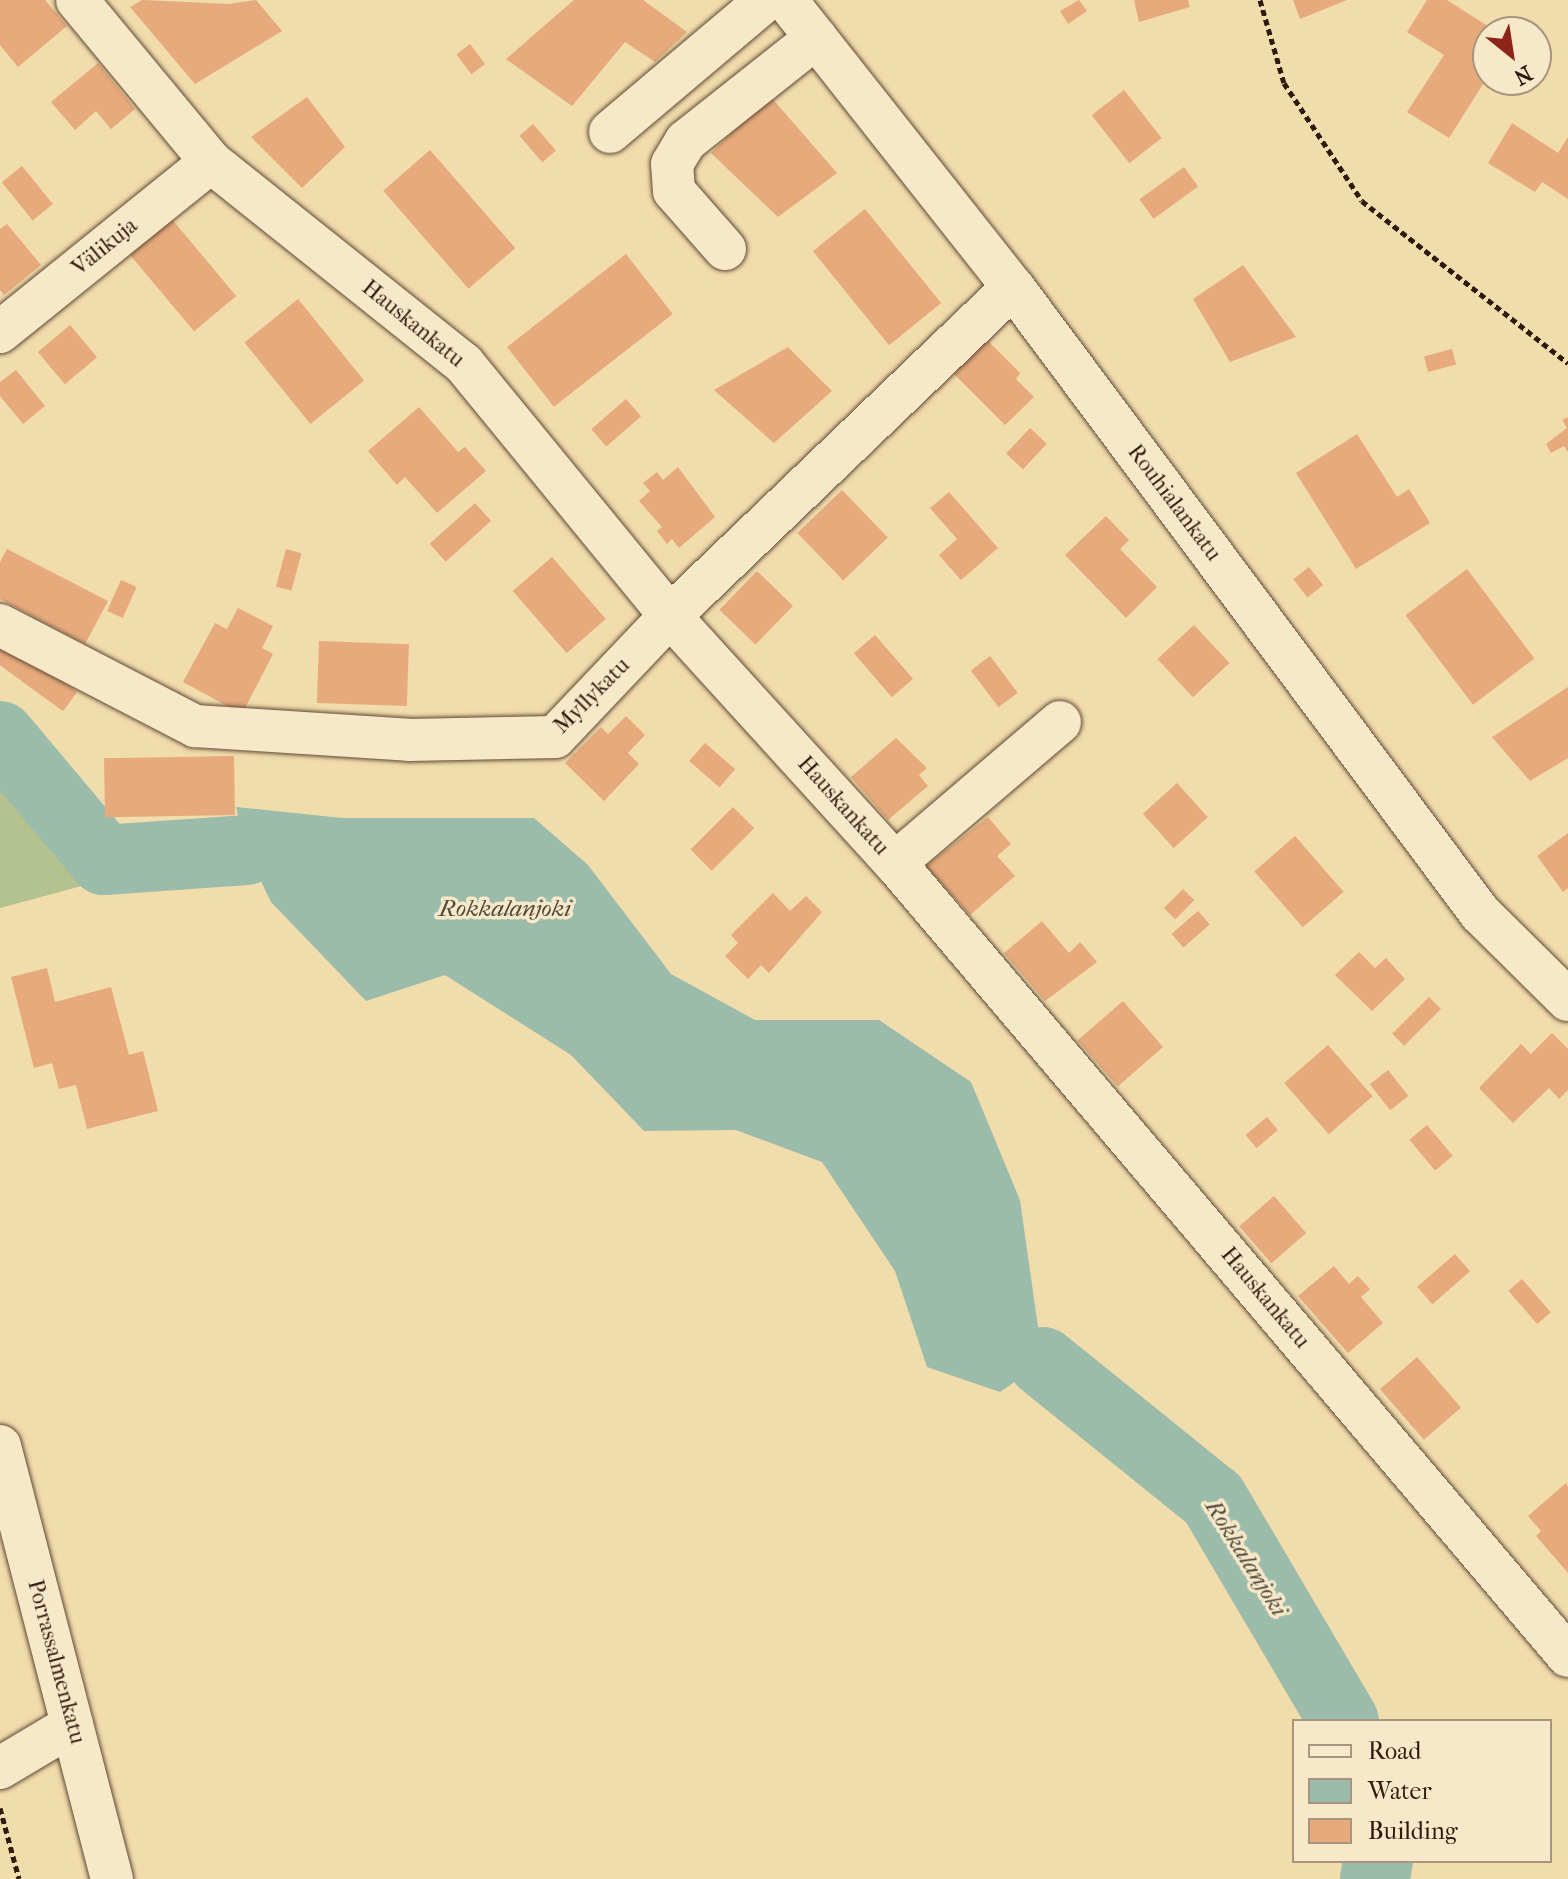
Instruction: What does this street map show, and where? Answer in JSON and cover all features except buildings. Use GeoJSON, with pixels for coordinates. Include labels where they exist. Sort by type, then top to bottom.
{"type":"FeatureCollection","features":[{"type":"Feature","properties":{"kind":"street","name":"Hauskankatu"},"geometry":{"type":"LineString","coordinates":[[77,0],[211,162],[464,364],[670,616],[895,863],[1568,1656]]}},
{"type":"Feature","properties":{"kind":"street","name":"Rouhialankatu"},"geometry":{"type":"LineString","coordinates":[[782,0],[816,38],[1013,287],[1480,913],[1568,1000]]}},
{"type":"Feature","properties":{"kind":"street"},"geometry":{"type":"LineString","coordinates":[[610,132],[782,0]]}},
{"type":"Feature","properties":{"kind":"street"},"geometry":{"type":"LineString","coordinates":[[725,249],[674,191],[672,164],[686,141],[816,38]]}},
{"type":"Feature","properties":{"kind":"street","name":"Välikuja"},"geometry":{"type":"LineString","coordinates":[[0,332],[211,162]]}},
{"type":"Feature","properties":{"kind":"street","name":"Myllykatu"},"geometry":{"type":"LineString","coordinates":[[0,625],[195,726],[409,740],[555,737],[670,616],[1013,287]]}},
{"type":"Feature","properties":{"kind":"street"},"geometry":{"type":"LineString","coordinates":[[895,863],[1060,722]]}},
{"type":"Feature","properties":{"kind":"street","name":"Porrassalmenkatu"},"geometry":{"type":"LineString","coordinates":[[0,1446],[112,1879]]}},
{"type":"Feature","properties":{"kind":"street"},"geometry":{"type":"LineString","coordinates":[[0,1768],[72,1725]]}},
{"type":"Feature","properties":{"kind":"path"},"geometry":{"type":"LineString","coordinates":[[1260,0],[1284,83],[1362,201],[1568,363]]}},
{"type":"Feature","properties":{"kind":"path"},"geometry":{"type":"LineString","coordinates":[[0,1808],[19,1879]]}},
{"type":"Feature","properties":{"kind":"green space"},"geometry":{"type":"Polygon","coordinates":[[[0,761],[8,766],[89,884],[0,908],[0,761]]]}},
{"type":"Feature","properties":{"kind":"water","name":"Rokkalanjoki"},"geometry":{"type":"Polygon","coordinates":[[[236,807],[342,818],[534,818],[588,865],[671,974],[755,1020],[879,1020],[971,1082],[1020,1200],[1043,1362],[1000,1392],[927,1367],[895,1271],[822,1162],[736,1130],[644,1131],[571,1055],[445,975],[366,1001],[271,902],[246,850],[236,807]]]}},
{"type":"Feature","properties":{"kind":"waterway","name":"Rokkalanjoki"},"geometry":{"type":"LineString","coordinates":[[0,736],[104,860],[246,850]]}},
{"type":"Feature","properties":{"kind":"waterway","name":"Rokkalanjoki"},"geometry":{"type":"LineString","coordinates":[[1043,1362],[1213,1499],[1343,1719]]}},
{"type":"Feature","properties":{"kind":"waterway","name":"Rokkalanjoki"},"geometry":{"type":"LineString","coordinates":[[1375,1879],[1378,1863]]}}]}
